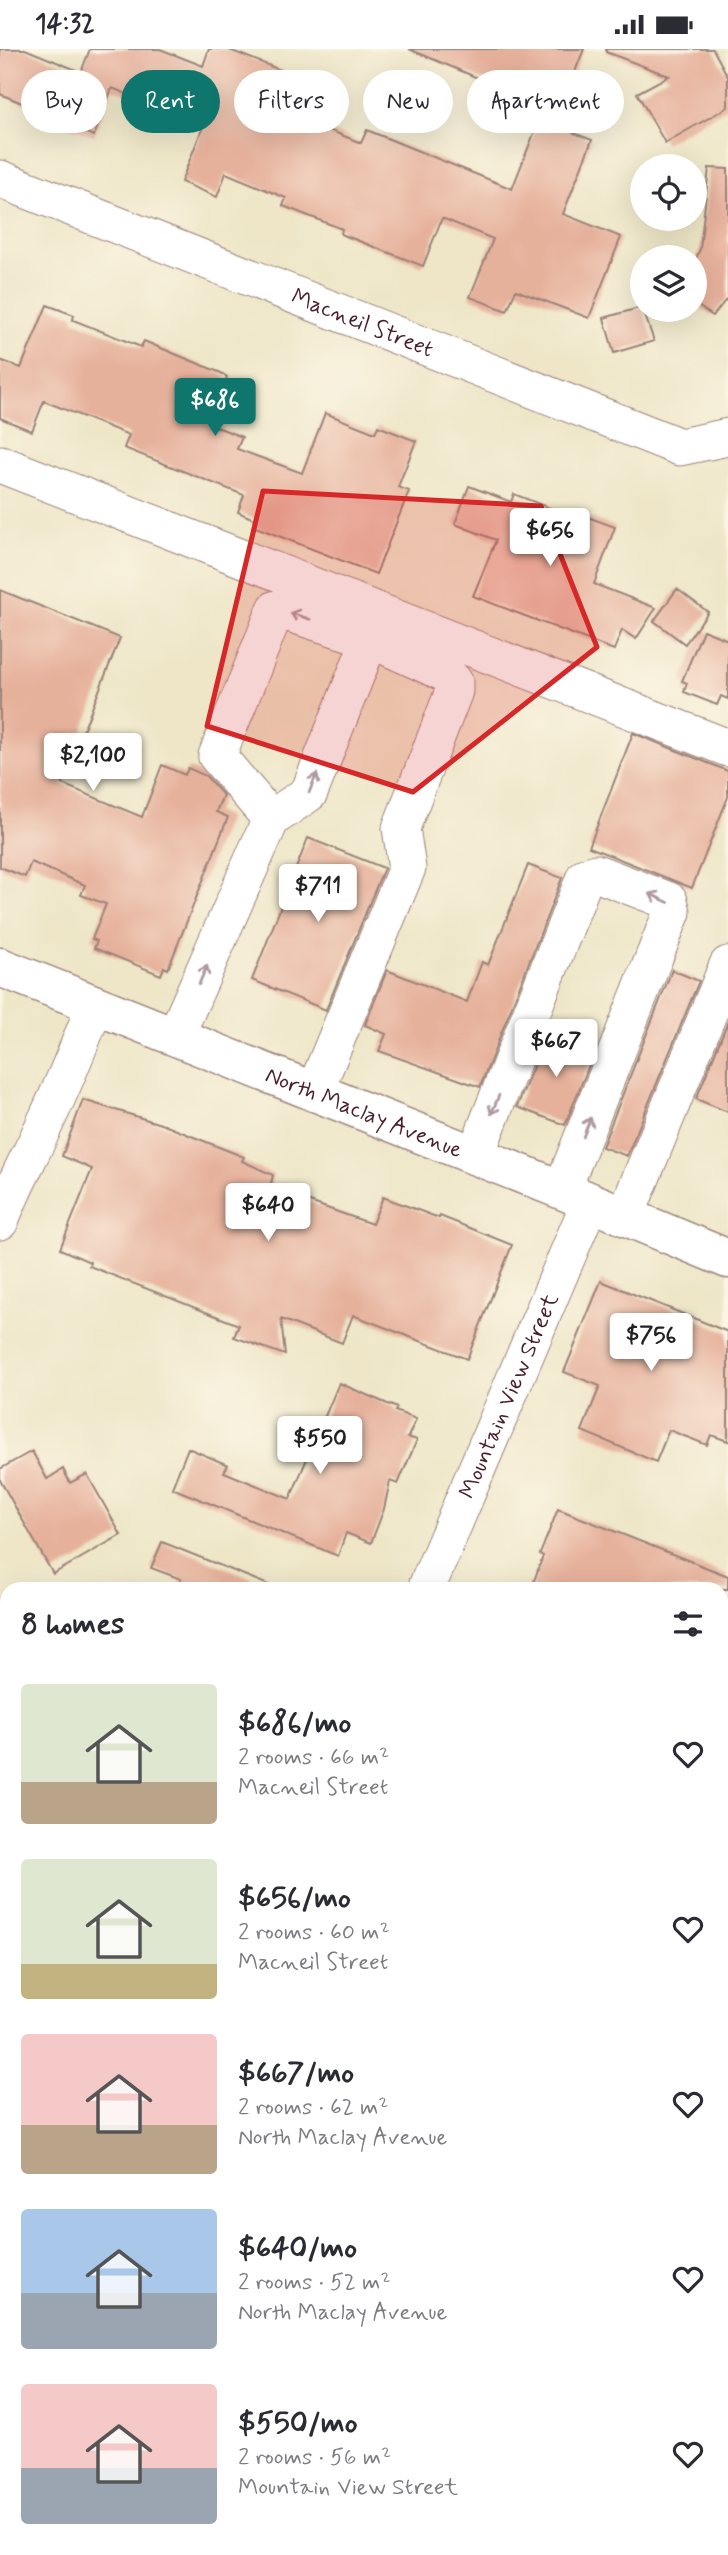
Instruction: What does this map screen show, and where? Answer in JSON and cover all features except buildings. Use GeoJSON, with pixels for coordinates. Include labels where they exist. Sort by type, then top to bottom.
{"type":"FeatureCollection","features":[{"type":"Feature","properties":{"kind":"main road","name":"North Maclay Avenue"},"geometry":{"type":"LineString","coordinates":[[0,967],[728,1259]]}},
{"type":"Feature","properties":{"kind":"street","name":"Macneil Street"},"geometry":{"type":"LineString","coordinates":[[0,179],[680,447],[728,437]]}},
{"type":"Feature","properties":{"kind":"street"},"geometry":{"type":"LineString","coordinates":[[0,464],[728,748]]}},
{"type":"Feature","properties":{"kind":"street"},"geometry":{"type":"LineString","coordinates":[[271,819],[217,756],[276,609],[370,639],[447,674],[454,682],[454,691],[401,828],[407,868],[314,1093]]}},
{"type":"Feature","properties":{"kind":"street"},"geometry":{"type":"LineString","coordinates":[[175,1037],[271,819],[309,793],[370,639]]}},
{"type":"Feature","properties":{"kind":"street","name":"Mountain View Street"},"geometry":{"type":"LineString","coordinates":[[429,1582],[576,1196],[672,912],[668,901],[596,873],[584,877],[475,1156]]}},
{"type":"Feature","properties":{"kind":"street"},"geometry":{"type":"LineString","coordinates":[[625,1217],[728,965]]}},
{"type":"Feature","properties":{"kind":"street"},"geometry":{"type":"LineString","coordinates":[[0,1220],[12,1188],[25,1167],[61,1091],[95,1005]]}},
{"type":"Feature","properties":{"kind":"highlighted area"},"geometry":{"type":"Polygon","coordinates":[[[263,491],[541,506],[597,647],[413,792],[207,726],[263,491]]]}}]}
